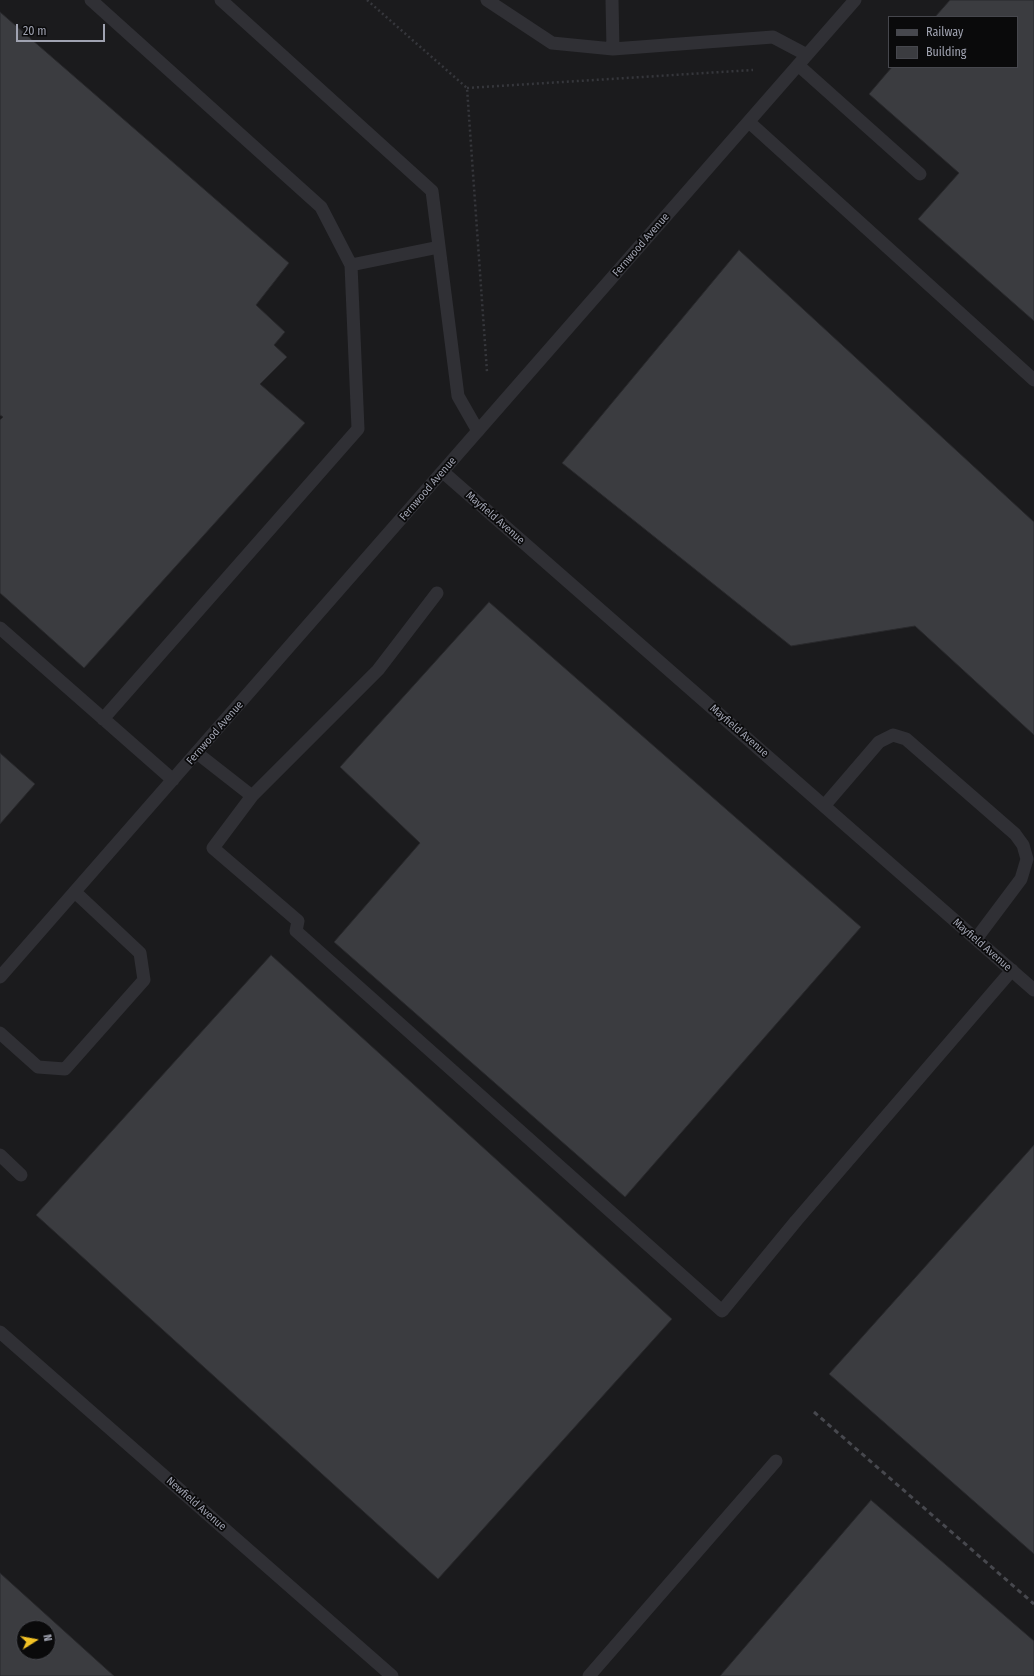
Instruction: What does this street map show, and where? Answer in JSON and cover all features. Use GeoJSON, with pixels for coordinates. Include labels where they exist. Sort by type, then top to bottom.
{"type":"FeatureCollection","features":[{"type":"Feature","properties":{"kind":"lane"},"geometry":{"type":"LineString","coordinates":[[91,0],[321,206],[351,265],[358,429],[103,719]]}},
{"type":"Feature","properties":{"kind":"lane"},"geometry":{"type":"LineString","coordinates":[[221,0],[432,190],[458,396],[478,431]]}},
{"type":"Feature","properties":{"kind":"lane"},"geometry":{"type":"LineString","coordinates":[[487,0],[552,42],[613,50],[773,37],[807,55]]}},
{"type":"Feature","properties":{"kind":"lane"},"geometry":{"type":"LineString","coordinates":[[612,0],[613,50]]}},
{"type":"Feature","properties":{"kind":"lane","name":"Fernwood Avenue"},"geometry":{"type":"LineString","coordinates":[[0,977],[855,0]]}},
{"type":"Feature","properties":{"kind":"lane"},"geometry":{"type":"LineString","coordinates":[[798,65],[920,174]]}},
{"type":"Feature","properties":{"kind":"lane"},"geometry":{"type":"LineString","coordinates":[[749,122],[1034,380]]}},
{"type":"Feature","properties":{"kind":"lane"},"geometry":{"type":"LineString","coordinates":[[351,265],[439,247]]}},
{"type":"Feature","properties":{"kind":"lane","name":"Mayfield Avenue"},"geometry":{"type":"LineString","coordinates":[[443,472],[1034,990]]}},
{"type":"Feature","properties":{"kind":"lane"},"geometry":{"type":"LineString","coordinates":[[437,593],[378,670],[252,796],[213,848],[298,921],[296,931],[722,1312],[796,1221],[1012,970]]}},
{"type":"Feature","properties":{"kind":"lane"},"geometry":{"type":"LineString","coordinates":[[0,628],[173,780]]}},
{"type":"Feature","properties":{"kind":"lane"},"geometry":{"type":"LineString","coordinates":[[824,806],[879,742],[893,735],[906,739],[1016,834],[1023,845],[1027,859],[1021,879],[976,939]]}},
{"type":"Feature","properties":{"kind":"lane"},"geometry":{"type":"LineString","coordinates":[[197,753],[252,796]]}},
{"type":"Feature","properties":{"kind":"lane"},"geometry":{"type":"LineString","coordinates":[[0,1034],[38,1067],[64,1069],[144,980],[140,953],[75,892]]}},
{"type":"Feature","properties":{"kind":"lane"},"geometry":{"type":"LineString","coordinates":[[0,1155],[21,1175]]}},
{"type":"Feature","properties":{"kind":"lane","name":"Newfield Avenue"},"geometry":{"type":"LineString","coordinates":[[0,1332],[392,1676]]}},
{"type":"Feature","properties":{"kind":"lane"},"geometry":{"type":"LineString","coordinates":[[589,1676],[776,1461]]}},
{"type":"Feature","properties":{"kind":"path"},"geometry":{"type":"LineString","coordinates":[[367,0],[467,88],[487,372]]}},
{"type":"Feature","properties":{"kind":"path"},"geometry":{"type":"LineString","coordinates":[[467,88],[753,70]]}},
{"type":"Feature","properties":{"kind":"shaded area"},"geometry":{"type":"Polygon","coordinates":[[[0,0],[1034,0],[1034,1676],[0,1676],[0,0]]]}},
{"type":"Feature","properties":{"kind":"building"},"geometry":{"type":"Polygon","coordinates":[[[950,0],[1034,0],[1034,321],[918,219],[959,173],[869,94],[891,68],[1018,68],[1018,16],[936,16],[950,0]]]}},
{"type":"Feature","properties":{"kind":"building"},"geometry":{"type":"Polygon","coordinates":[[[0,12],[289,263],[256,305],[285,332],[274,345],[287,357],[260,384],[305,423],[84,668],[0,593],[0,420],[3,417],[0,415],[0,12]]]}},
{"type":"Feature","properties":{"kind":"building"},"geometry":{"type":"Polygon","coordinates":[[[739,250],[1034,522],[1034,735],[915,626],[791,646],[562,463],[739,250]]]}},
{"type":"Feature","properties":{"kind":"building"},"geometry":{"type":"Polygon","coordinates":[[[489,602],[861,927],[625,1197],[334,942],[420,843],[340,767],[489,602]]]}},
{"type":"Feature","properties":{"kind":"building"},"geometry":{"type":"Polygon","coordinates":[[[0,753],[35,784],[0,824],[0,753]]]}},
{"type":"Feature","properties":{"kind":"building"},"geometry":{"type":"Polygon","coordinates":[[[271,955],[672,1319],[438,1579],[36,1215],[271,955]]]}},
{"type":"Feature","properties":{"kind":"building"},"geometry":{"type":"Polygon","coordinates":[[[1034,1145],[1034,1554],[829,1374],[1034,1145]]]}},
{"type":"Feature","properties":{"kind":"building"},"geometry":{"type":"Polygon","coordinates":[[[871,1500],[1034,1641],[1034,1676],[720,1676],[871,1500]]]}},
{"type":"Feature","properties":{"kind":"building"},"geometry":{"type":"Polygon","coordinates":[[[0,1573],[52,1620],[16,1620],[16,1660],[56,1660],[56,1624],[114,1676],[0,1676],[0,1573]]]}},
{"type":"Feature","properties":{"kind":"railway"},"geometry":{"type":"LineString","coordinates":[[814,1412],[1034,1604]]}}]}
